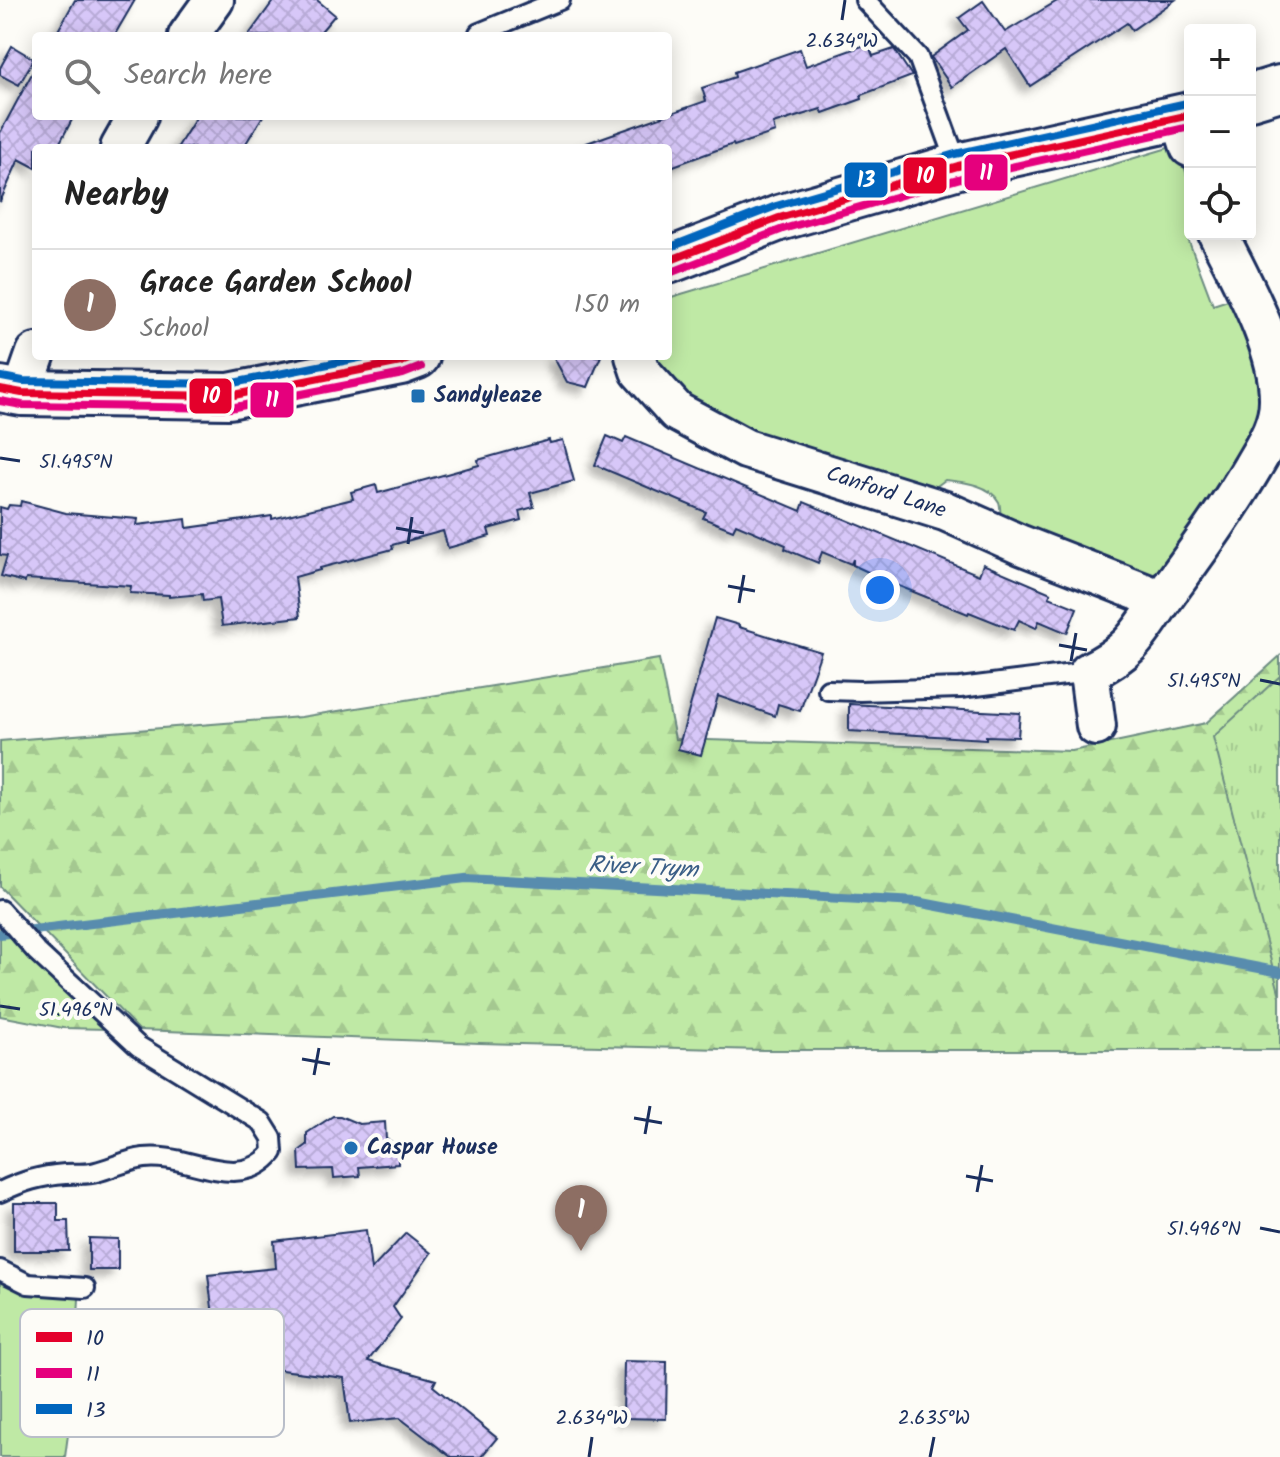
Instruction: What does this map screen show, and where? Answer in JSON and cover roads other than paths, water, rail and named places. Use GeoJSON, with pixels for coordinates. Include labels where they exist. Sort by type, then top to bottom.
{"type":"FeatureCollection","features":[{"type":"Feature","properties":{"kind":"main road"},"geometry":{"type":"LineString","coordinates":[[1253,96],[1280,88]]}},
{"type":"Feature","properties":{"kind":"main road"},"geometry":{"type":"LineString","coordinates":[[672,259],[779,218],[958,166],[1184,128]]}},
{"type":"Feature","properties":{"kind":"main road"},"geometry":{"type":"LineString","coordinates":[[19,378],[229,396],[406,360]]}},
{"type":"Feature","properties":{"kind":"street"},"geometry":{"type":"LineString","coordinates":[[191,32],[214,0]]}},
{"type":"Feature","properties":{"kind":"street"},"geometry":{"type":"LineString","coordinates":[[122,144],[136,120]]}},
{"type":"Feature","properties":{"kind":"street"},"geometry":{"type":"LineString","coordinates":[[1096,726],[1089,672],[1108,663],[1138,636],[1234,499],[1271,436],[1278,416],[1280,399],[1276,370],[1268,344],[1221,240]]}},
{"type":"Feature","properties":{"kind":"street","name":"Canford Lane"},"geometry":{"type":"LineString","coordinates":[[636,360],[640,371],[677,412],[746,449],[945,511],[1021,545],[1162,600]]}},
{"type":"Feature","properties":{"kind":"lane"},"geometry":{"type":"LineString","coordinates":[[481,32],[560,0]]}},
{"type":"Feature","properties":{"kind":"lane"},"geometry":{"type":"LineString","coordinates":[[865,0],[918,57],[958,166]]}},
{"type":"Feature","properties":{"kind":"lane"},"geometry":{"type":"LineString","coordinates":[[828,690],[960,688],[1089,672]]}},
{"type":"Feature","properties":{"kind":"lane"},"geometry":{"type":"LineString","coordinates":[[0,1192],[23,1180],[94,1173],[146,1157],[219,1171],[255,1168],[265,1163],[273,1152],[272,1138],[262,1122],[138,1046],[37,952],[5,915]]}},
{"type":"Feature","properties":{"kind":"lane"},"geometry":{"type":"LineString","coordinates":[[0,1270],[28,1284],[85,1288]]}},
{"type":"Feature","properties":{"kind":"waterway","name":"River Trym"},"geometry":{"type":"LineString","coordinates":[[0,934],[466,878],[917,902],[1280,972]]}},
{"type":"Feature","properties":{"kind":"place","name":"Sandyleaze"},"geometry":{"type":"Point","coordinates":[418,396]}},
{"type":"Feature","properties":{"kind":"place","name":"Caspar House"},"geometry":{"type":"Point","coordinates":[351,1148]}},
{"type":"Feature","properties":{"kind":"place","name":"Grace Garden School"},"geometry":{"type":"Point","coordinates":[581,1251]}}]}
